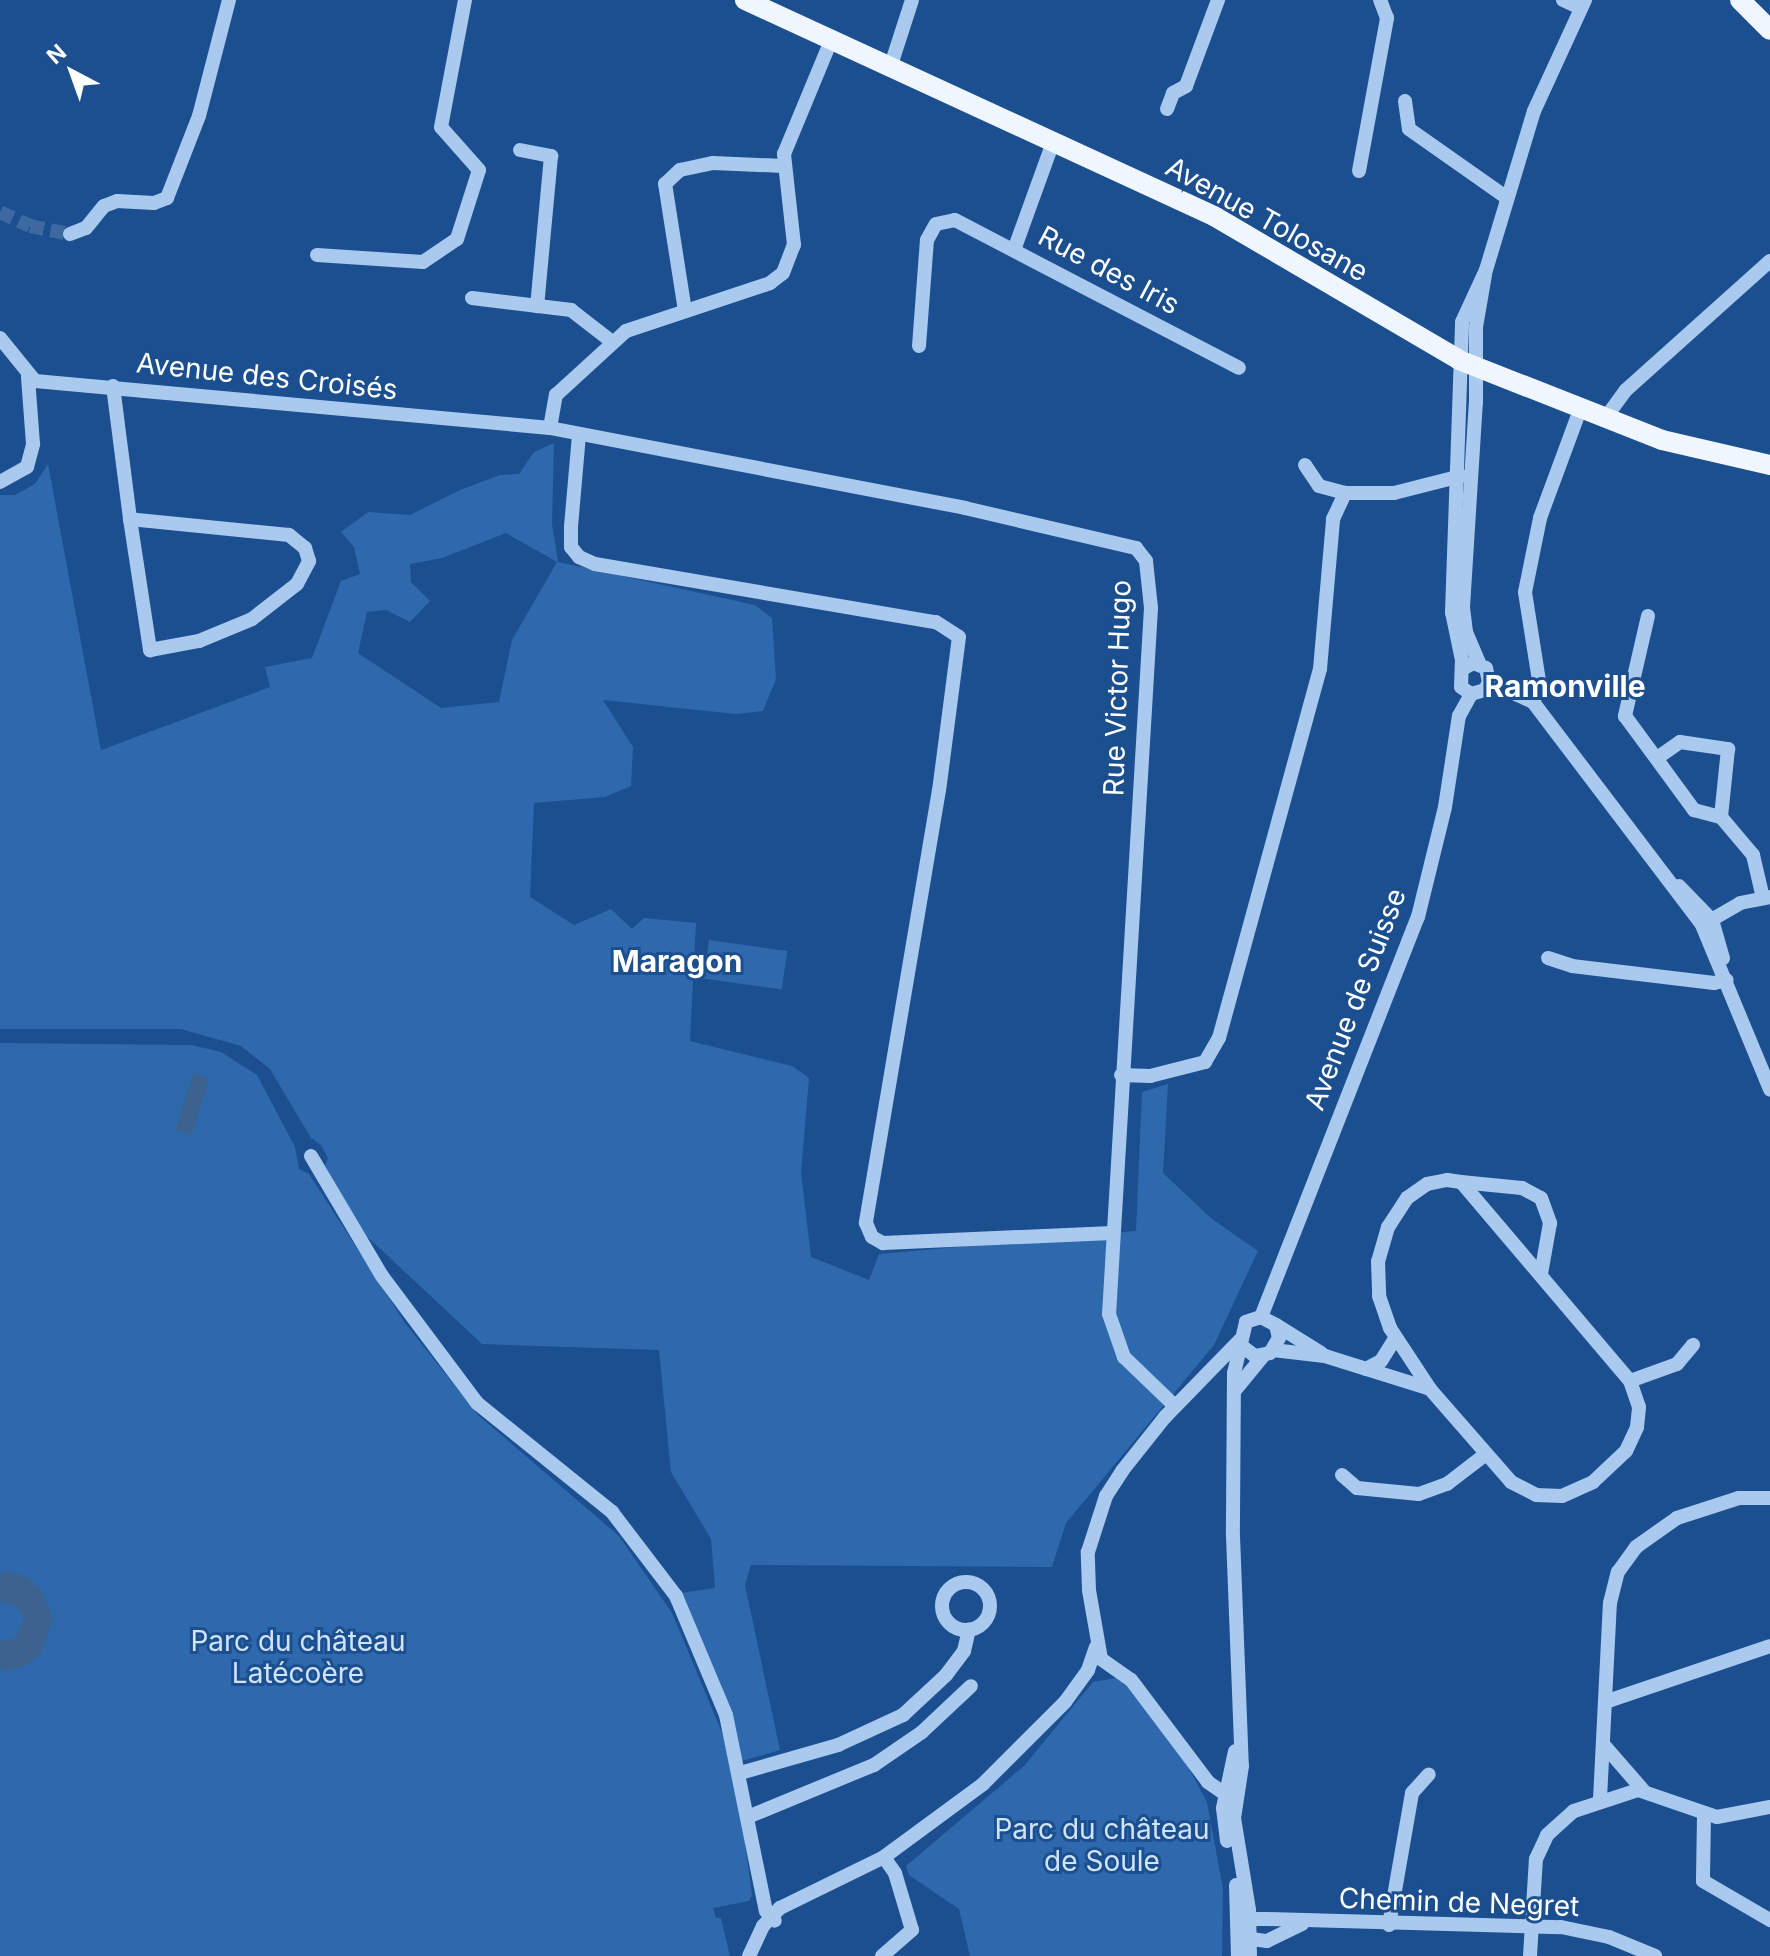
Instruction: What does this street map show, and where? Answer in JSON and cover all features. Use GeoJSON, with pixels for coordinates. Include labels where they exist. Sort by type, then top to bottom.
{"type":"FeatureCollection","features":[{"type":"Feature","properties":{"kind":"main road","name":"Avenue Tolosane"},"geometry":{"type":"LineString","coordinates":[[745,0],[1225,222],[1468,364],[1604,420],[1662,440],[1770,465]]}},
{"type":"Feature","properties":{"kind":"main road"},"geometry":{"type":"LineString","coordinates":[[1740,0],[1770,30]]}},
{"type":"Feature","properties":{"kind":"street"},"geometry":{"type":"LineString","coordinates":[[70,234],[86,228],[104,206],[117,201],[154,203],[167,198],[179,178],[199,116],[229,0]]}},
{"type":"Feature","properties":{"kind":"street"},"geometry":{"type":"LineString","coordinates":[[317,255],[423,262],[457,239],[472,207],[479,170],[441,127],[465,0]]}},
{"type":"Feature","properties":{"kind":"street"},"geometry":{"type":"LineString","coordinates":[[891,65],[912,0]]}},
{"type":"Feature","properties":{"kind":"street"},"geometry":{"type":"LineString","coordinates":[[1167,109],[1173,93],[1186,86],[1218,0]]}},
{"type":"Feature","properties":{"kind":"street"},"geometry":{"type":"LineString","coordinates":[[1359,171],[1387,18],[1380,0]]}},
{"type":"Feature","properties":{"kind":"street"},"geometry":{"type":"LineString","coordinates":[[1489,682],[1485,690],[1471,694],[1461,687],[1462,669],[1452,612],[1468,364],[1486,270],[1534,111],[1582,4],[1563,0]]}},
{"type":"Feature","properties":{"kind":"street"},"geometry":{"type":"LineString","coordinates":[[550,428],[556,395],[611,341],[685,311],[770,283],[783,273],[794,245],[784,166],[788,139],[832,38]]}},
{"type":"Feature","properties":{"kind":"street"},"geometry":{"type":"LineString","coordinates":[[1405,101],[1409,129],[1507,198]]}},
{"type":"Feature","properties":{"kind":"street","name":"Rue des Iris"},"geometry":{"type":"LineString","coordinates":[[1053,142],[1014,250],[1239,368]]}},
{"type":"Feature","properties":{"kind":"street"},"geometry":{"type":"LineString","coordinates":[[520,150],[551,156],[537,306]]}},
{"type":"Feature","properties":{"kind":"street"},"geometry":{"type":"LineString","coordinates":[[685,311],[665,184],[680,170],[713,163],[784,166]]}},
{"type":"Feature","properties":{"kind":"street"},"geometry":{"type":"LineString","coordinates":[[919,346],[921,282],[927,240],[936,224],[955,220],[1014,250]]}},
{"type":"Feature","properties":{"kind":"street"},"geometry":{"type":"LineString","coordinates":[[1604,420],[1626,390],[1770,261]]}},
{"type":"Feature","properties":{"kind":"street"},"geometry":{"type":"LineString","coordinates":[[1486,270],[1463,318],[1468,364],[1462,476],[1466,632],[1489,682],[1518,690],[1533,702],[1663,873],[1707,922],[1725,976],[1765,1058],[1770,1089]]}},
{"type":"Feature","properties":{"kind":"street"},"geometry":{"type":"LineString","coordinates":[[472,298],[582,315],[611,341]]}},
{"type":"Feature","properties":{"kind":"street"},"geometry":{"type":"LineString","coordinates":[[0,338],[28,377],[33,444],[27,467],[0,482]]}},
{"type":"Feature","properties":{"kind":"street","name":"Avenue des Croisés"},"geometry":{"type":"LineString","coordinates":[[28,377],[550,428]]}},
{"type":"Feature","properties":{"kind":"street"},"geometry":{"type":"LineString","coordinates":[[113,386],[130,519],[150,650],[199,641],[252,619],[297,584],[309,561],[305,548],[289,535],[130,519]]}},
{"type":"Feature","properties":{"kind":"street"},"geometry":{"type":"LineString","coordinates":[[1533,702],[1540,687],[1525,614],[1527,581],[1540,518],[1580,410]]}},
{"type":"Feature","properties":{"kind":"street","name":"Rue Victor Hugo"},"geometry":{"type":"LineString","coordinates":[[550,428],[960,507],[1136,548],[1146,561],[1151,608],[1108,1296],[1116,1337],[1141,1378],[1175,1406]]}},
{"type":"Feature","properties":{"kind":"street"},"geometry":{"type":"LineString","coordinates":[[579,435],[571,527],[571,547],[579,557],[936,622],[959,637],[903,1010],[866,1223],[872,1237],[883,1243],[1112,1233]]}},
{"type":"Feature","properties":{"kind":"street"},"geometry":{"type":"LineString","coordinates":[[1305,465],[1319,486],[1345,493],[1394,493],[1462,476]]}},
{"type":"Feature","properties":{"kind":"street"},"geometry":{"type":"LineString","coordinates":[[1121,1075],[1150,1076],[1205,1062],[1219,1038],[1320,669],[1333,519],[1345,493]]}},
{"type":"Feature","properties":{"kind":"street"},"geometry":{"type":"LineString","coordinates":[[1648,616],[1625,716],[1694,810],[1721,817],[1753,855],[1767,898],[1740,903],[1707,922]]}},
{"type":"Feature","properties":{"kind":"street"},"geometry":{"type":"LineString","coordinates":[[1462,669],[1480,665]]}},
{"type":"Feature","properties":{"kind":"street","name":"Avenue de Suisse"},"geometry":{"type":"LineString","coordinates":[[1241,1343],[1246,1322],[1261,1317],[1418,917],[1445,807],[1459,716],[1471,694]]}},
{"type":"Feature","properties":{"kind":"street"},"geometry":{"type":"LineString","coordinates":[[1657,758],[1680,742],[1728,749],[1721,817]]}},
{"type":"Feature","properties":{"kind":"street"},"geometry":{"type":"LineString","coordinates":[[1548,958],[1588,968],[1714,983],[1725,976]]}},
{"type":"Feature","properties":{"kind":"street"},"geometry":{"type":"LineString","coordinates":[[311,1156],[382,1276],[477,1403],[612,1512],[662,1574],[709,1667],[740,1773],[773,1918]]}},
{"type":"Feature","properties":{"kind":"street"},"geometry":{"type":"LineString","coordinates":[[1461,1182],[1630,1381],[1639,1407],[1634,1436],[1612,1465],[1582,1488],[1562,1496],[1530,1493],[1511,1482],[1486,1454],[1430,1389],[1395,1339],[1378,1286],[1380,1247],[1388,1227],[1422,1187],[1440,1181],[1461,1182],[1522,1188],[1541,1198],[1550,1223],[1541,1274]]}},
{"type":"Feature","properties":{"kind":"street"},"geometry":{"type":"LineString","coordinates":[[1261,1317],[1325,1356]]}},
{"type":"Feature","properties":{"kind":"street"},"geometry":{"type":"LineString","coordinates":[[1234,1393],[1279,1338],[1276,1325]]}},
{"type":"Feature","properties":{"kind":"street"},"geometry":{"type":"LineString","coordinates":[[1366,1369],[1381,1361],[1395,1339]]}},
{"type":"Feature","properties":{"kind":"street"},"geometry":{"type":"LineString","coordinates":[[1241,1343],[1268,1353],[1325,1356],[1430,1389]]}},
{"type":"Feature","properties":{"kind":"street"},"geometry":{"type":"LineString","coordinates":[[1232,1791],[1208,1782],[1136,1686],[1104,1662],[1096,1647],[1089,1590],[1094,1525],[1122,1471],[1175,1406],[1241,1343]]}},
{"type":"Feature","properties":{"kind":"street"},"geometry":{"type":"LineString","coordinates":[[1238,1956],[1246,1944],[1249,1919],[1234,1829],[1232,1791],[1238,1709],[1234,1393],[1241,1343]]}},
{"type":"Feature","properties":{"kind":"street"},"geometry":{"type":"LineString","coordinates":[[1630,1381],[1677,1364],[1693,1345]]}},
{"type":"Feature","properties":{"kind":"street"},"geometry":{"type":"LineString","coordinates":[[1342,1475],[1357,1488],[1419,1494],[1447,1484],[1486,1454]]}},
{"type":"Feature","properties":{"kind":"street"},"geometry":{"type":"LineString","coordinates":[[1600,1799],[1611,1596],[1628,1555],[1677,1518],[1739,1498],[1770,1498]]}},
{"type":"Feature","properties":{"kind":"street"},"geometry":{"type":"LineString","coordinates":[[740,1773],[838,1745],[903,1715],[946,1675],[964,1651],[969,1630]]}},
{"type":"Feature","properties":{"kind":"street"},"geometry":{"type":"LineString","coordinates":[[1605,1702],[1770,1646]]}},
{"type":"Feature","properties":{"kind":"street"},"geometry":{"type":"LineString","coordinates":[[749,1956],[773,1918],[792,1900],[884,1857],[1012,1757],[1081,1681],[1096,1647]]}},
{"type":"Feature","properties":{"kind":"street"},"geometry":{"type":"LineString","coordinates":[[750,1816],[874,1765],[922,1732],[971,1686]]}},
{"type":"Feature","properties":{"kind":"street"},"geometry":{"type":"LineString","coordinates":[[1603,1744],[1643,1790],[1704,1815],[1738,1817],[1770,1807]]}},
{"type":"Feature","properties":{"kind":"street"},"geometry":{"type":"LineString","coordinates":[[1389,1925],[1394,1873],[1412,1793],[1429,1774]]}},
{"type":"Feature","properties":{"kind":"street"},"geometry":{"type":"LineString","coordinates":[[1530,1956],[1532,1877],[1542,1843],[1566,1817],[1600,1799],[1643,1790]]}},
{"type":"Feature","properties":{"kind":"street"},"geometry":{"type":"LineString","coordinates":[[1232,1791],[1223,1819],[1246,1944]]}},
{"type":"Feature","properties":{"kind":"street"},"geometry":{"type":"LineString","coordinates":[[1704,1815],[1703,1881],[1770,1920]]}},
{"type":"Feature","properties":{"kind":"street"},"geometry":{"type":"LineString","coordinates":[[882,1956],[912,1930],[895,1873],[884,1857]]}},
{"type":"Feature","properties":{"kind":"street","name":"Chemin de Negret"},"geometry":{"type":"LineString","coordinates":[[1249,1919],[1533,1928],[1594,1933],[1655,1956]]}},
{"type":"Feature","properties":{"kind":"street","name":"Chemin de Negret"},"geometry":{"type":"LineString","coordinates":[[1246,1944],[1267,1941],[1304,1923]]}},
{"type":"Feature","properties":{"kind":"green space"},"geometry":{"type":"Polygon","coordinates":[[[554,443],[552,524],[558,562],[755,605],[772,618],[776,679],[763,711],[736,714],[603,700],[633,747],[631,786],[605,797],[534,803],[530,897],[574,925],[611,909],[632,929],[644,918],[696,923],[690,1041],[792,1066],[809,1078],[801,1172],[811,1257],[869,1280],[879,1254],[1136,1231],[1142,1092],[1168,1084],[1163,1173],[1212,1219],[1258,1251],[1214,1345],[1066,1523],[1052,1567],[751,1565],[745,1585],[780,1750],[742,1761],[722,1687],[681,1593],[715,1588],[711,1539],[671,1472],[659,1350],[482,1344],[360,1230],[325,1165],[328,1158],[321,1145],[311,1138],[270,1069],[241,1046],[181,1029],[0,1029],[0,495],[15,495],[35,484],[48,464],[101,750],[270,687],[265,667],[312,658],[341,581],[360,574],[354,547],[341,532],[368,512],[410,515],[460,490],[500,475],[519,474],[534,452],[554,443]],[[506,533],[442,558],[410,564],[411,582],[430,601],[410,622],[386,610],[367,612],[358,653],[441,708],[499,702],[512,640],[557,562],[506,533]]]}},
{"type":"Feature","properties":{"kind":"green space"},"geometry":{"type":"Polygon","coordinates":[[[709,940],[787,951],[782,990],[704,979],[709,940]]]}},
{"type":"Feature","properties":{"kind":"green space","name":"Parc du château Latécoère"},"geometry":{"type":"Polygon","coordinates":[[[0,1043],[191,1045],[221,1052],[257,1075],[295,1147],[299,1169],[309,1174],[405,1323],[478,1415],[619,1536],[672,1613],[723,1735],[742,1820],[752,1895],[749,1901],[713,1908],[716,1918],[721,1918],[730,1956],[0,1956],[0,1043]]]}},
{"type":"Feature","properties":{"kind":"green space","name":"Parc du château de Soule"},"geometry":{"type":"Polygon","coordinates":[[[1122,1677],[1186,1763],[1207,1802],[1223,1889],[1222,1956],[970,1956],[959,1909],[909,1875],[906,1866],[1024,1766],[1093,1682],[1122,1677]]]}},
{"type":"Feature","properties":{"kind":"shaded area"},"geometry":{"type":"Polygon","coordinates":[[[193,1073],[209,1078],[192,1135],[175,1130],[193,1073]]]}},
{"type":"Feature","properties":{"kind":"shaded area"},"geometry":{"type":"Polygon","coordinates":[[[0,1572],[25,1576],[40,1588],[53,1618],[41,1654],[25,1666],[0,1671],[0,1641],[15,1638],[24,1618],[16,1606],[0,1602],[0,1572]]]}},
{"type":"Feature","properties":{"kind":"tunnel"},"geometry":{"type":"LineString","coordinates":[[0,212],[30,226],[70,234]]}},
{"type":"Feature","properties":{"kind":"district","name":"Ramonville"},"geometry":{"type":"Point","coordinates":[1565,686]}},
{"type":"Feature","properties":{"kind":"district","name":"Maragon"},"geometry":{"type":"Point","coordinates":[677,961]}}]}
